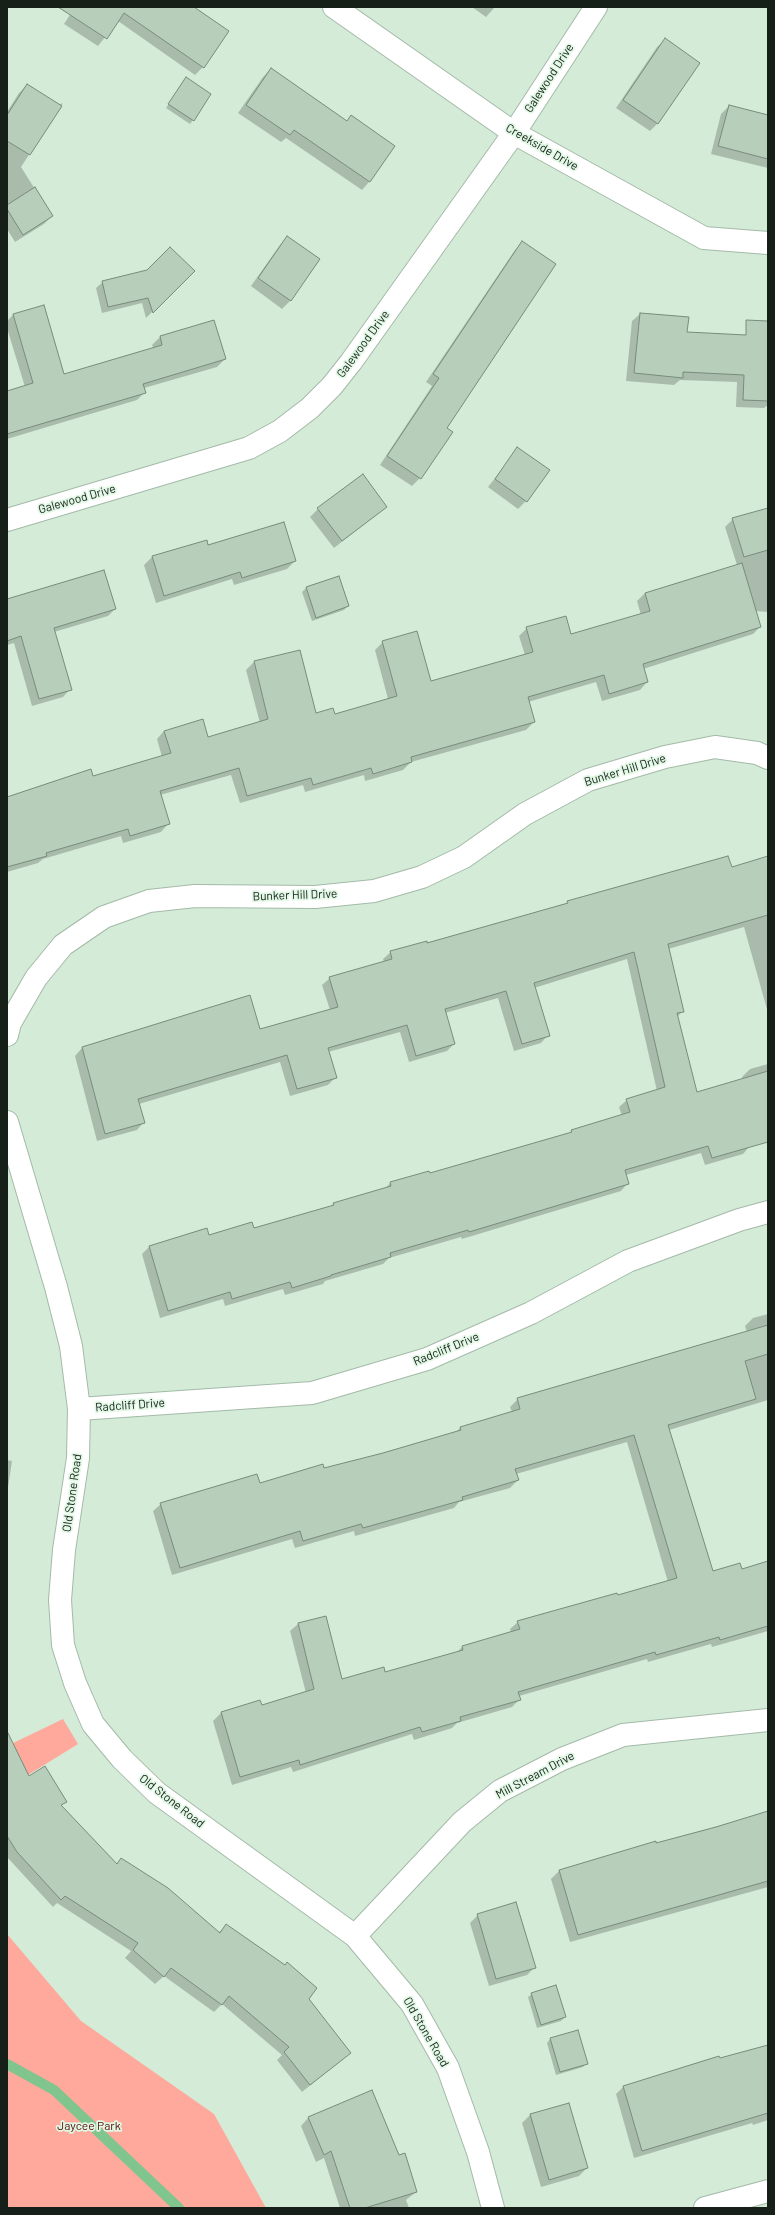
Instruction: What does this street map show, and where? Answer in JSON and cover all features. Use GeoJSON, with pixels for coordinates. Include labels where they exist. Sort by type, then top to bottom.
{"type":"FeatureCollection","features":[{"type":"Feature","properties":{"kind":"street","name":"Creekside Drive"},"geometry":{"type":"LineString","coordinates":[[334,7],[514,133],[704,238],[768,243]]}},
{"type":"Feature","properties":{"kind":"street","name":"Galewood Drive"},"geometry":{"type":"LineString","coordinates":[[7,520],[213,460],[249,448],[280,432],[310,408],[332,386],[351,362],[514,133],[596,7]]}},
{"type":"Feature","properties":{"kind":"street","name":"Bunker Hill Drive"},"geometry":{"type":"LineString","coordinates":[[8,1027],[36,978],[63,945],[104,917],[149,901],[195,896],[314,897],[374,890],[422,877],[464,857],[525,814],[588,780],[665,757],[715,747],[757,753],[768,758]]}},
{"type":"Feature","properties":{"kind":"street","name":"Old Stone Road"},"geometry":{"type":"LineString","coordinates":[[7,1122],[56,1287],[71,1346],[79,1409],[78,1458],[64,1550],[60,1600],[63,1645],[75,1683],[93,1724],[122,1759],[157,1793],[355,1936],[412,2004],[448,2068],[478,2152],[493,2208]]}},
{"type":"Feature","properties":{"kind":"street","name":"Radcliff Drive"},"geometry":{"type":"LineString","coordinates":[[79,1409],[312,1393],[427,1359],[531,1313],[628,1261],[739,1220],[768,1212]]}},
{"type":"Feature","properties":{"kind":"street","name":"Mill Stream Drive"},"geometry":{"type":"LineString","coordinates":[[355,1936],[462,1822],[500,1792],[527,1777],[562,1759],[623,1735],[768,1720]]}},
{"type":"Feature","properties":{"kind":"street"},"geometry":{"type":"LineString","coordinates":[[705,2208],[768,2191]]}},
{"type":"Feature","properties":{"kind":"green space"},"geometry":{"type":"Polygon","coordinates":[[[63,1719],[78,1744],[7,1788],[7,1746],[63,1719]]]}},
{"type":"Feature","properties":{"kind":"green space","name":"Jaycee Park"},"geometry":{"type":"Polygon","coordinates":[[[7,1934],[81,2021],[214,2114],[266,2208],[7,2208],[7,1934]]]}},
{"type":"Feature","properties":{"kind":"building"},"geometry":{"type":"Polygon","coordinates":[[[58,7],[194,7],[229,31],[204,68],[124,13],[107,39],[58,7]]]}},
{"type":"Feature","properties":{"kind":"building"},"geometry":{"type":"Polygon","coordinates":[[[665,38],[700,63],[658,124],[623,100],[665,38]]]}},
{"type":"Feature","properties":{"kind":"building"},"geometry":{"type":"Polygon","coordinates":[[[271,68],[347,121],[351,115],[395,146],[370,182],[294,130],[290,135],[246,105],[271,68]]]}},
{"type":"Feature","properties":{"kind":"building"},"geometry":{"type":"Polygon","coordinates":[[[186,77],[211,94],[194,121],[168,104],[186,77]]]}},
{"type":"Feature","properties":{"kind":"building"},"geometry":{"type":"Polygon","coordinates":[[[27,84],[62,106],[30,155],[7,141],[7,115],[27,84]]]}},
{"type":"Feature","properties":{"kind":"building"},"geometry":{"type":"Polygon","coordinates":[[[729,105],[768,115],[768,159],[718,146],[729,105]]]}},
{"type":"Feature","properties":{"kind":"building"},"geometry":{"type":"Polygon","coordinates":[[[35,187],[53,216],[23,235],[7,209],[7,205],[35,187]]]}},
{"type":"Feature","properties":{"kind":"building"},"geometry":{"type":"Polygon","coordinates":[[[287,236],[320,259],[291,301],[258,278],[287,236]]]}},
{"type":"Feature","properties":{"kind":"building"},"geometry":{"type":"Polygon","coordinates":[[[522,241],[556,264],[447,428],[453,432],[421,479],[387,456],[439,378],[433,374],[522,241]]]}},
{"type":"Feature","properties":{"kind":"building"},"geometry":{"type":"Polygon","coordinates":[[[170,247],[195,271],[153,313],[148,298],[108,307],[102,281],[147,270],[170,247]]]}},
{"type":"Feature","properties":{"kind":"building"},"geometry":{"type":"Polygon","coordinates":[[[44,305],[64,374],[162,345],[160,336],[214,320],[226,359],[143,384],[146,393],[7,434],[7,391],[33,383],[13,314],[44,305]]]}},
{"type":"Feature","properties":{"kind":"building"},"geometry":{"type":"Polygon","coordinates":[[[640,313],[689,317],[687,332],[746,335],[746,320],[768,321],[768,401],[743,400],[744,375],[683,372],[683,378],[634,373],[640,313]]]}},
{"type":"Feature","properties":{"kind":"building"},"geometry":{"type":"Polygon","coordinates":[[[517,447],[550,470],[527,502],[495,479],[517,447]]]}},
{"type":"Feature","properties":{"kind":"building"},"geometry":{"type":"Polygon","coordinates":[[[363,474],[387,507],[342,541],[317,508],[363,474]]]}},
{"type":"Feature","properties":{"kind":"building"},"geometry":{"type":"Polygon","coordinates":[[[768,508],[768,550],[744,557],[732,518],[768,508]]]}},
{"type":"Feature","properties":{"kind":"building"},"geometry":{"type":"Polygon","coordinates":[[[284,522],[296,561],[242,578],[240,572],[164,596],[152,556],[207,540],[208,545],[284,522]]]}},
{"type":"Feature","properties":{"kind":"building"},"geometry":{"type":"Polygon","coordinates":[[[742,563],[761,627],[643,664],[648,682],[609,694],[604,675],[528,697],[535,722],[411,757],[412,762],[373,774],[371,768],[313,785],[311,778],[247,796],[239,768],[160,791],[170,824],[130,836],[128,829],[46,853],[47,856],[7,867],[7,797],[91,769],[93,776],[171,753],[164,731],[203,719],[208,737],[268,719],[254,661],[300,650],[316,713],[333,708],[335,714],[397,696],[382,641],[417,631],[431,681],[533,652],[526,627],[566,616],[571,634],[650,611],[645,593],[742,563]]]}},
{"type":"Feature","properties":{"kind":"building"},"geometry":{"type":"Polygon","coordinates":[[[104,570],[116,609],[54,628],[72,690],[39,699],[21,636],[7,641],[7,599],[104,570]]]}},
{"type":"Feature","properties":{"kind":"building"},"geometry":{"type":"Polygon","coordinates":[[[339,576],[349,606],[316,618],[306,587],[339,576]]]}},
{"type":"Feature","properties":{"kind":"building"},"geometry":{"type":"Polygon","coordinates":[[[728,856],[732,867],[768,856],[768,915],[668,944],[684,1012],[677,1013],[697,1092],[768,1071],[768,1142],[712,1158],[708,1146],[625,1170],[629,1184],[469,1232],[468,1230],[390,1253],[391,1257],[292,1288],[290,1282],[232,1299],[230,1292],[168,1311],[149,1246],[207,1228],[209,1235],[252,1222],[254,1228],[334,1205],[333,1203],[391,1186],[390,1182],[429,1171],[430,1173],[572,1132],[571,1130],[630,1112],[626,1099],[665,1087],[634,952],[534,983],[550,1036],[522,1044],[506,991],[445,1009],[455,1044],[416,1056],[407,1025],[328,1048],[337,1078],[297,1089],[287,1055],[138,1099],[145,1123],[105,1134],[82,1047],[250,995],[260,1029],[338,1007],[329,977],[392,959],[390,951],[427,941],[427,943],[568,903],[567,901],[728,856]]]}},
{"type":"Feature","properties":{"kind":"building"},"geometry":{"type":"Polygon","coordinates":[[[768,1325],[768,1354],[745,1361],[756,1399],[668,1425],[713,1571],[740,1563],[742,1569],[768,1561],[768,1626],[720,1640],[719,1637],[656,1655],[655,1652],[518,1692],[521,1700],[460,1717],[461,1721],[422,1732],[420,1727],[300,1765],[299,1760],[240,1777],[221,1712],[260,1700],[262,1705],[314,1689],[298,1623],[326,1616],[342,1679],[384,1667],[385,1672],[463,1650],[462,1646],[520,1629],[517,1621],[677,1578],[634,1435],[515,1469],[519,1480],[462,1497],[463,1500],[363,1528],[361,1524],[303,1541],[300,1531],[180,1568],[160,1503],[257,1474],[260,1483],[323,1464],[324,1468],[383,1453],[461,1430],[460,1427],[520,1409],[517,1398],[768,1325]]]}},
{"type":"Feature","properties":{"kind":"building"},"geometry":{"type":"Polygon","coordinates":[[[7,1731],[29,1776],[45,1766],[67,1802],[61,1805],[117,1864],[121,1858],[168,1888],[220,1933],[226,1924],[285,1965],[287,1962],[317,1988],[309,1999],[351,2053],[310,2085],[284,2052],[289,2047],[229,1996],[222,2005],[171,1968],[164,1977],[133,1950],[138,1943],[65,1896],[61,1900],[17,1852],[7,1836],[7,1731]]]}},
{"type":"Feature","properties":{"kind":"building"},"geometry":{"type":"Polygon","coordinates":[[[768,1811],[768,1881],[578,1935],[559,1870],[656,1841],[656,1843],[716,1827],[768,1811]]]}},
{"type":"Feature","properties":{"kind":"building"},"geometry":{"type":"Polygon","coordinates":[[[516,1902],[536,1968],[496,1979],[477,1914],[516,1902]]]}},
{"type":"Feature","properties":{"kind":"building"},"geometry":{"type":"Polygon","coordinates":[[[556,1985],[566,2017],[541,2025],[531,1993],[556,1985]]]}},
{"type":"Feature","properties":{"kind":"building"},"geometry":{"type":"Polygon","coordinates":[[[578,2030],[588,2064],[560,2072],[550,2038],[578,2030]]]}},
{"type":"Feature","properties":{"kind":"building"},"geometry":{"type":"Polygon","coordinates":[[[768,2045],[768,2113],[642,2151],[623,2086],[719,2056],[720,2058],[768,2045]]]}},
{"type":"Feature","properties":{"kind":"building"},"geometry":{"type":"Polygon","coordinates":[[[372,2090],[399,2155],[405,2153],[417,2192],[365,2208],[350,2208],[331,2151],[324,2155],[308,2117],[372,2090]]]}},
{"type":"Feature","properties":{"kind":"building"},"geometry":{"type":"Polygon","coordinates":[[[569,2103],[588,2168],[549,2180],[530,2114],[569,2103]]]}},
{"type":"Feature","properties":{"kind":"waterway"},"geometry":{"type":"LineString","coordinates":[[7,2064],[54,2090],[179,2208]]}}]}
